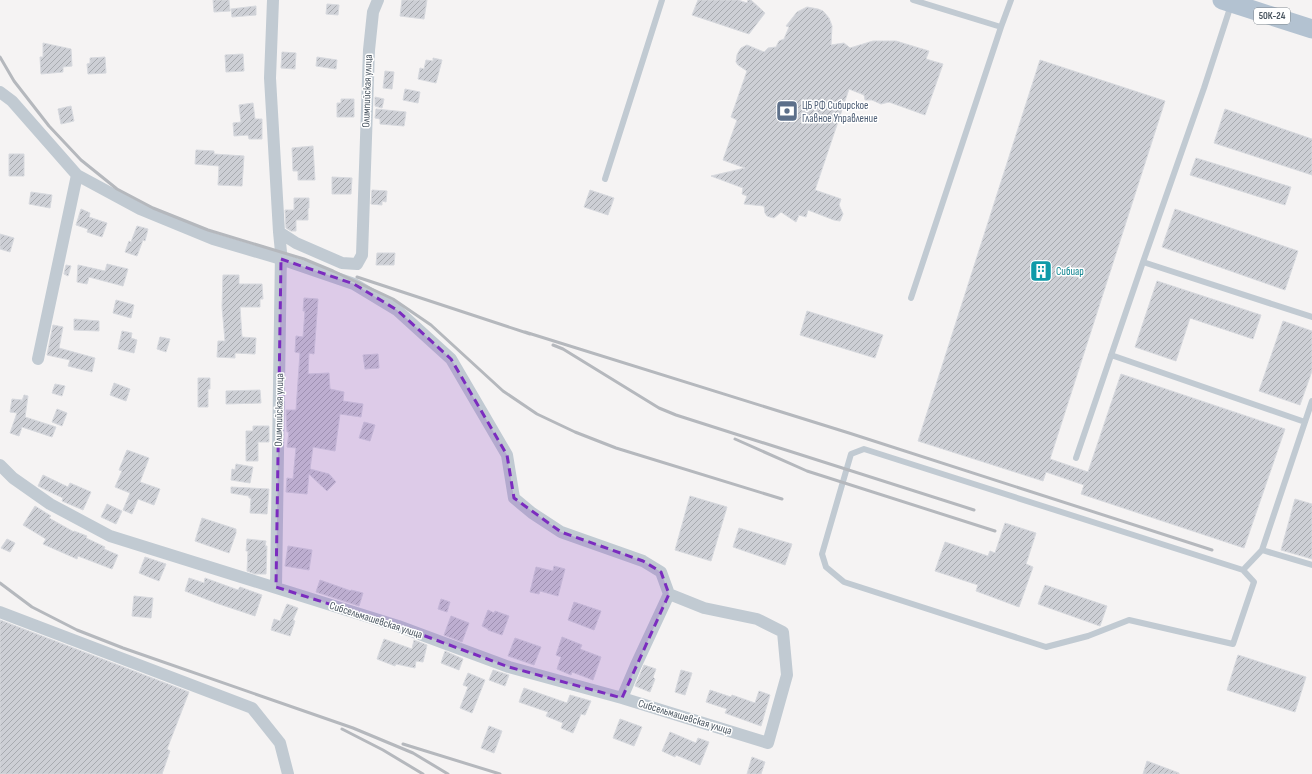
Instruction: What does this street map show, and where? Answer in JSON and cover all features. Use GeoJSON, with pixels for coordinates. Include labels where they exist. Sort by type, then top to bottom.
{"type":"FeatureCollection","features":[{"type":"Feature","properties":{"kind":"main road","name":"50К-24"},"geometry":{"type":"LineString","coordinates":[[1226,2],[1312,29]]}},
{"type":"Feature","properties":{"kind":"street","name":"Олимпийская улица"},"geometry":{"type":"LineString","coordinates":[[273,0],[270,78],[281,259],[276,587]]}},
{"type":"Feature","properties":{"kind":"street","name":"Олимпийская улица"},"geometry":{"type":"LineString","coordinates":[[279,232],[296,243],[342,263],[357,264],[362,255],[368,50],[373,12],[378,0]]}},
{"type":"Feature","properties":{"kind":"street"},"geometry":{"type":"LineString","coordinates":[[0,92],[12,101],[76,175],[140,209],[213,239],[281,259],[354,284],[398,310],[451,360],[507,456],[514,498],[561,532],[644,561],[662,572],[669,594],[622,698]]}},
{"type":"Feature","properties":{"kind":"street"},"geometry":{"type":"LineString","coordinates":[[38,359],[76,175]]}},
{"type":"Feature","properties":{"kind":"street","name":"Сибсельмашевская улица"},"geometry":{"type":"LineString","coordinates":[[0,465],[13,478],[50,504],[110,536],[398,626],[509,668],[622,698],[768,743],[787,676],[783,632],[758,619],[704,608],[669,594]]}},
{"type":"Feature","properties":{"kind":"street"},"geometry":{"type":"LineString","coordinates":[[0,612],[252,708],[280,744],[288,774]]}},
{"type":"Feature","properties":{"kind":"lane"},"geometry":{"type":"LineString","coordinates":[[605,179],[662,0]]}},
{"type":"Feature","properties":{"kind":"lane"},"geometry":{"type":"LineString","coordinates":[[912,0],[1001,27]]}},
{"type":"Feature","properties":{"kind":"lane"},"geometry":{"type":"LineString","coordinates":[[910,298],[1011,0]]}},
{"type":"Feature","properties":{"kind":"lane"},"geometry":{"type":"LineString","coordinates":[[1076,458],[1142,262],[1204,88],[1226,2]]}},
{"type":"Feature","properties":{"kind":"lane"},"geometry":{"type":"LineString","coordinates":[[1142,262],[1312,317]]}},
{"type":"Feature","properties":{"kind":"lane"},"geometry":{"type":"LineString","coordinates":[[1111,355],[1305,422]]}},
{"type":"Feature","properties":{"kind":"lane"},"geometry":{"type":"LineString","coordinates":[[1243,570],[1262,550],[1312,401]]}},
{"type":"Feature","properties":{"kind":"lane"},"geometry":{"type":"LineString","coordinates":[[864,448],[1243,570],[1254,582],[1233,644],[1129,620],[1088,636],[1046,647],[844,582],[826,567],[822,554],[851,454],[864,448]]}},
{"type":"Feature","properties":{"kind":"lane"},"geometry":{"type":"LineString","coordinates":[[1262,550],[1312,565]]}},
{"type":"Feature","properties":{"kind":"highlighted area"},"geometry":{"type":"Polygon","coordinates":[[[281,259],[354,284],[397,310],[451,359],[507,455],[514,498],[561,532],[643,561],[661,572],[669,594],[622,698],[509,667],[398,626],[276,587],[281,259]]]}},
{"type":"Feature","properties":{"kind":"building"},"geometry":{"type":"Polygon","coordinates":[[[213,0],[229,0],[230,11],[214,12],[213,0]]]}},
{"type":"Feature","properties":{"kind":"building"},"geometry":{"type":"Polygon","coordinates":[[[402,0],[427,0],[424,19],[400,16],[402,0]]]}},
{"type":"Feature","properties":{"kind":"building"},"geometry":{"type":"Polygon","coordinates":[[[698,0],[738,0],[747,3],[748,0],[751,0],[765,13],[749,34],[692,15],[698,0]]]}},
{"type":"Feature","properties":{"kind":"building"},"geometry":{"type":"Polygon","coordinates":[[[327,4],[339,5],[338,15],[326,14],[327,4]]]}},
{"type":"Feature","properties":{"kind":"building"},"geometry":{"type":"Polygon","coordinates":[[[256,6],[256,15],[232,17],[231,9],[256,6]]]}},
{"type":"Feature","properties":{"kind":"building","name":"ЦБ РФ Сибирское Главное Управление"},"geometry":{"type":"Polygon","coordinates":[[[807,7],[823,11],[829,18],[832,26],[831,45],[844,43],[850,48],[873,41],[896,41],[929,51],[926,59],[943,64],[925,115],[889,102],[881,104],[872,100],[865,100],[864,95],[849,89],[815,190],[841,199],[839,205],[843,214],[840,221],[808,210],[806,217],[799,215],[796,222],[781,212],[774,218],[767,216],[764,206],[744,204],[747,196],[742,194],[743,188],[711,176],[745,168],[723,160],[737,120],[731,117],[747,71],[736,62],[739,51],[747,45],[764,52],[768,48],[776,47],[779,41],[784,39],[789,27],[786,26],[797,12],[807,7]]]}},
{"type":"Feature","properties":{"kind":"building"},"geometry":{"type":"Polygon","coordinates":[[[43,43],[71,49],[72,66],[63,67],[63,72],[41,74],[40,57],[43,57],[43,43]]]}},
{"type":"Feature","properties":{"kind":"building"},"geometry":{"type":"Polygon","coordinates":[[[282,52],[296,53],[295,69],[281,68],[282,52]]]}},
{"type":"Feature","properties":{"kind":"building"},"geometry":{"type":"Polygon","coordinates":[[[243,54],[244,71],[226,72],[225,55],[243,54]]]}},
{"type":"Feature","properties":{"kind":"building"},"geometry":{"type":"Polygon","coordinates":[[[105,57],[106,73],[88,74],[87,64],[90,63],[90,58],[105,57]]]}},
{"type":"Feature","properties":{"kind":"building"},"geometry":{"type":"Polygon","coordinates":[[[317,57],[337,60],[336,69],[316,66],[317,57]]]}},
{"type":"Feature","properties":{"kind":"building"},"geometry":{"type":"Polygon","coordinates":[[[433,58],[442,60],[436,83],[418,79],[420,68],[424,69],[426,60],[433,61],[433,58]]]}},
{"type":"Feature","properties":{"kind":"building","name":"Сибиар"},"geometry":{"type":"Polygon","coordinates":[[[1040,60],[1165,101],[1050,459],[1088,472],[1121,374],[1285,429],[1244,548],[1081,494],[1084,485],[1046,472],[1043,481],[918,441],[1040,60]]]}},
{"type":"Feature","properties":{"kind":"building"},"geometry":{"type":"Polygon","coordinates":[[[385,71],[394,72],[392,89],[383,88],[385,71]]]}},
{"type":"Feature","properties":{"kind":"building"},"geometry":{"type":"Polygon","coordinates":[[[405,89],[420,92],[418,103],[403,100],[405,89]]]}},
{"type":"Feature","properties":{"kind":"building"},"geometry":{"type":"Polygon","coordinates":[[[375,97],[384,99],[382,108],[375,106],[375,97]]]}},
{"type":"Feature","properties":{"kind":"building"},"geometry":{"type":"Polygon","coordinates":[[[341,99],[354,99],[354,117],[337,117],[337,103],[341,103],[341,99]]]}},
{"type":"Feature","properties":{"kind":"building"},"geometry":{"type":"Polygon","coordinates":[[[253,103],[255,119],[262,119],[262,139],[249,139],[248,135],[234,136],[233,123],[241,122],[239,105],[253,103]]]}},
{"type":"Feature","properties":{"kind":"building"},"geometry":{"type":"Polygon","coordinates":[[[71,106],[74,121],[61,124],[58,109],[71,106]]]}},
{"type":"Feature","properties":{"kind":"building"},"geometry":{"type":"Polygon","coordinates":[[[376,109],[406,112],[404,126],[380,124],[380,119],[375,118],[376,109]]]}},
{"type":"Feature","properties":{"kind":"building"},"geometry":{"type":"Polygon","coordinates":[[[1225,109],[1312,139],[1312,175],[1214,143],[1225,109]]]}},
{"type":"Feature","properties":{"kind":"building"},"geometry":{"type":"Polygon","coordinates":[[[313,146],[315,180],[298,180],[298,171],[293,171],[292,148],[313,146]]]}},
{"type":"Feature","properties":{"kind":"building"},"geometry":{"type":"Polygon","coordinates":[[[196,150],[214,151],[214,154],[244,156],[242,186],[218,185],[219,166],[195,164],[196,150]]]}},
{"type":"Feature","properties":{"kind":"building"},"geometry":{"type":"Polygon","coordinates":[[[9,154],[24,154],[24,176],[9,176],[9,154]]]}},
{"type":"Feature","properties":{"kind":"building"},"geometry":{"type":"Polygon","coordinates":[[[1196,158],[1291,187],[1285,205],[1190,175],[1196,158]]]}},
{"type":"Feature","properties":{"kind":"building"},"geometry":{"type":"Polygon","coordinates":[[[332,177],[352,178],[351,194],[332,194],[332,177]]]}},
{"type":"Feature","properties":{"kind":"building"},"geometry":{"type":"Polygon","coordinates":[[[372,190],[387,191],[386,202],[382,201],[382,205],[371,204],[372,190]]]}},
{"type":"Feature","properties":{"kind":"building"},"geometry":{"type":"Polygon","coordinates":[[[590,190],[614,198],[608,215],[584,207],[590,190]]]}},
{"type":"Feature","properties":{"kind":"building"},"geometry":{"type":"Polygon","coordinates":[[[31,192],[52,195],[50,208],[29,204],[31,192]]]}},
{"type":"Feature","properties":{"kind":"building"},"geometry":{"type":"Polygon","coordinates":[[[294,198],[309,198],[308,220],[296,220],[296,231],[291,231],[286,228],[285,210],[294,210],[294,198]]]}},
{"type":"Feature","properties":{"kind":"building"},"geometry":{"type":"Polygon","coordinates":[[[81,209],[90,213],[89,217],[107,223],[102,237],[87,232],[88,229],[76,225],[81,209]]]}},
{"type":"Feature","properties":{"kind":"building"},"geometry":{"type":"Polygon","coordinates":[[[1175,209],[1298,251],[1285,290],[1162,247],[1175,209]]]}},
{"type":"Feature","properties":{"kind":"building"},"geometry":{"type":"Polygon","coordinates":[[[137,226],[148,229],[145,241],[143,240],[137,256],[125,252],[129,241],[131,242],[137,226]]]}},
{"type":"Feature","properties":{"kind":"building"},"geometry":{"type":"Polygon","coordinates":[[[0,234],[14,238],[10,252],[0,249],[0,234]]]}},
{"type":"Feature","properties":{"kind":"building"},"geometry":{"type":"Polygon","coordinates":[[[377,253],[395,253],[394,265],[376,265],[377,253]]]}},
{"type":"Feature","properties":{"kind":"building"},"geometry":{"type":"Polygon","coordinates":[[[107,264],[128,269],[123,286],[89,277],[87,284],[77,282],[78,265],[105,271],[107,264]]]}},
{"type":"Feature","properties":{"kind":"building"},"geometry":{"type":"Polygon","coordinates":[[[66,265],[71,266],[68,276],[64,274],[66,265]]]}},
{"type":"Feature","properties":{"kind":"building"},"geometry":{"type":"Polygon","coordinates":[[[223,275],[239,275],[239,284],[262,284],[263,299],[260,299],[260,307],[240,307],[242,337],[256,338],[255,354],[235,353],[235,358],[217,357],[218,341],[225,341],[222,307],[223,275]]]}},
{"type":"Feature","properties":{"kind":"building"},"geometry":{"type":"Polygon","coordinates":[[[1157,281],[1261,315],[1253,339],[1190,318],[1176,361],[1135,347],[1157,281]]]}},
{"type":"Feature","properties":{"kind":"building"},"geometry":{"type":"Polygon","coordinates":[[[304,298],[318,299],[314,354],[309,353],[308,374],[329,373],[330,389],[344,392],[343,401],[363,404],[361,417],[340,414],[335,451],[313,447],[310,469],[329,474],[336,482],[327,491],[309,474],[307,494],[286,492],[287,478],[293,479],[296,448],[287,447],[289,432],[287,432],[286,410],[296,410],[300,353],[295,352],[296,336],[303,337],[305,311],[303,311],[304,298]]]}},
{"type":"Feature","properties":{"kind":"building"},"geometry":{"type":"Polygon","coordinates":[[[116,300],[134,305],[131,318],[113,313],[116,300]]]}},
{"type":"Feature","properties":{"kind":"building"},"geometry":{"type":"Polygon","coordinates":[[[807,311],[883,335],[875,358],[800,335],[807,311]]]}},
{"type":"Feature","properties":{"kind":"building"},"geometry":{"type":"Polygon","coordinates":[[[74,319],[99,321],[99,331],[74,330],[74,319]]]}},
{"type":"Feature","properties":{"kind":"building"},"geometry":{"type":"Polygon","coordinates":[[[1283,321],[1312,331],[1312,371],[1300,405],[1259,391],[1283,321]]]}},
{"type":"Feature","properties":{"kind":"building"},"geometry":{"type":"Polygon","coordinates":[[[53,325],[63,327],[59,348],[95,358],[92,372],[68,366],[70,360],[47,355],[53,325]]]}},
{"type":"Feature","properties":{"kind":"building"},"geometry":{"type":"Polygon","coordinates":[[[122,331],[132,333],[131,338],[137,340],[134,353],[118,349],[122,331]]]}},
{"type":"Feature","properties":{"kind":"building"},"geometry":{"type":"Polygon","coordinates":[[[160,337],[170,339],[166,352],[157,349],[160,337]]]}},
{"type":"Feature","properties":{"kind":"building"},"geometry":{"type":"Polygon","coordinates":[[[378,354],[379,368],[365,369],[363,355],[378,354]]]}},
{"type":"Feature","properties":{"kind":"building"},"geometry":{"type":"Polygon","coordinates":[[[198,378],[210,378],[210,389],[208,389],[208,407],[198,407],[198,378]]]}},
{"type":"Feature","properties":{"kind":"building"},"geometry":{"type":"Polygon","coordinates":[[[114,383],[130,389],[126,401],[110,395],[114,383]]]}},
{"type":"Feature","properties":{"kind":"building"},"geometry":{"type":"Polygon","coordinates":[[[55,384],[65,386],[62,396],[52,393],[55,384]]]}},
{"type":"Feature","properties":{"kind":"building"},"geometry":{"type":"Polygon","coordinates":[[[260,390],[261,403],[226,404],[226,391],[260,390]]]}},
{"type":"Feature","properties":{"kind":"building"},"geometry":{"type":"Polygon","coordinates":[[[24,395],[28,396],[25,417],[56,427],[52,437],[22,427],[19,436],[10,433],[17,413],[10,412],[12,399],[22,401],[24,395]]]}},
{"type":"Feature","properties":{"kind":"building"},"geometry":{"type":"Polygon","coordinates":[[[57,409],[67,413],[62,426],[52,422],[57,409]]]}},
{"type":"Feature","properties":{"kind":"building"},"geometry":{"type":"Polygon","coordinates":[[[364,422],[375,425],[370,441],[359,438],[364,422]]]}},
{"type":"Feature","properties":{"kind":"building"},"geometry":{"type":"Polygon","coordinates":[[[253,426],[269,426],[269,442],[258,442],[258,461],[246,461],[246,431],[253,431],[253,426]]]}},
{"type":"Feature","properties":{"kind":"building"},"geometry":{"type":"Polygon","coordinates":[[[127,450],[149,458],[140,482],[160,489],[154,505],[138,499],[132,514],[123,510],[130,493],[115,487],[122,471],[119,470],[127,450]]]}},
{"type":"Feature","properties":{"kind":"building"},"geometry":{"type":"Polygon","coordinates":[[[236,464],[253,467],[250,483],[231,480],[232,469],[235,470],[236,464]]]}},
{"type":"Feature","properties":{"kind":"building"},"geometry":{"type":"Polygon","coordinates":[[[43,475],[68,487],[70,483],[91,492],[83,510],[62,501],[63,498],[38,486],[43,475]]]}},
{"type":"Feature","properties":{"kind":"building"},"geometry":{"type":"Polygon","coordinates":[[[231,487],[269,489],[267,514],[250,513],[251,498],[249,498],[249,496],[231,493],[231,487]]]}},
{"type":"Feature","properties":{"kind":"building"},"geometry":{"type":"Polygon","coordinates":[[[690,496],[727,507],[711,561],[675,550],[690,496]]]}},
{"type":"Feature","properties":{"kind":"building"},"geometry":{"type":"Polygon","coordinates":[[[1295,499],[1312,504],[1312,559],[1281,550],[1295,499]]]}},
{"type":"Feature","properties":{"kind":"building"},"geometry":{"type":"Polygon","coordinates":[[[107,504],[122,511],[116,524],[101,517],[107,504]]]}},
{"type":"Feature","properties":{"kind":"building"},"geometry":{"type":"Polygon","coordinates":[[[35,506],[51,516],[49,518],[74,532],[87,536],[86,538],[105,547],[104,549],[118,555],[112,569],[78,556],[77,559],[43,544],[46,539],[23,525],[35,506]]]}},
{"type":"Feature","properties":{"kind":"building"},"geometry":{"type":"Polygon","coordinates":[[[202,518],[236,529],[229,553],[195,541],[202,518]]]}},
{"type":"Feature","properties":{"kind":"building"},"geometry":{"type":"Polygon","coordinates":[[[1005,523],[1036,533],[1026,564],[1033,567],[1019,607],[976,591],[978,585],[935,571],[945,542],[988,556],[990,551],[995,553],[1005,523]]]}},
{"type":"Feature","properties":{"kind":"building"},"geometry":{"type":"Polygon","coordinates":[[[739,528],[792,544],[785,565],[733,547],[739,528]]]}},
{"type":"Feature","properties":{"kind":"building"},"geometry":{"type":"Polygon","coordinates":[[[7,539],[15,543],[10,552],[1,548],[7,539]]]}},
{"type":"Feature","properties":{"kind":"building"},"geometry":{"type":"Polygon","coordinates":[[[247,539],[266,541],[266,574],[255,574],[247,571],[247,539]]]}},
{"type":"Feature","properties":{"kind":"building"},"geometry":{"type":"Polygon","coordinates":[[[288,546],[312,550],[309,570],[285,566],[288,546]]]}},
{"type":"Feature","properties":{"kind":"building"},"geometry":{"type":"Polygon","coordinates":[[[145,557],[166,564],[159,581],[139,573],[145,557]]]}},
{"type":"Feature","properties":{"kind":"building"},"geometry":{"type":"Polygon","coordinates":[[[554,566],[565,569],[558,596],[540,591],[539,594],[530,592],[536,567],[553,571],[554,566]]]}},
{"type":"Feature","properties":{"kind":"building"},"geometry":{"type":"Polygon","coordinates":[[[189,578],[204,583],[205,578],[238,590],[240,587],[262,595],[255,616],[185,591],[189,578]]]}},
{"type":"Feature","properties":{"kind":"building"},"geometry":{"type":"Polygon","coordinates":[[[320,580],[351,591],[363,593],[359,606],[316,592],[320,580]]]}},
{"type":"Feature","properties":{"kind":"building"},"geometry":{"type":"Polygon","coordinates":[[[1045,585],[1107,606],[1100,626],[1038,604],[1045,585]]]}},
{"type":"Feature","properties":{"kind":"building"},"geometry":{"type":"Polygon","coordinates":[[[134,596],[153,598],[151,618],[132,616],[134,596]]]}},
{"type":"Feature","properties":{"kind":"building"},"geometry":{"type":"Polygon","coordinates":[[[441,599],[450,602],[447,612],[438,609],[441,599]]]}},
{"type":"Feature","properties":{"kind":"building"},"geometry":{"type":"Polygon","coordinates":[[[574,602],[601,611],[594,630],[568,620],[574,602]]]}},
{"type":"Feature","properties":{"kind":"building"},"geometry":{"type":"Polygon","coordinates":[[[287,604],[298,608],[293,620],[295,621],[290,636],[271,630],[274,619],[280,621],[287,604]]]}},
{"type":"Feature","properties":{"kind":"building"},"geometry":{"type":"Polygon","coordinates":[[[488,610],[494,613],[495,611],[509,616],[502,635],[482,626],[488,610]]]}},
{"type":"Feature","properties":{"kind":"building"},"geometry":{"type":"Polygon","coordinates":[[[451,616],[469,623],[462,642],[444,635],[451,616]]]}},
{"type":"Feature","properties":{"kind":"building"},"geometry":{"type":"Polygon","coordinates":[[[0,620],[189,692],[167,749],[170,751],[162,774],[0,774],[0,620]]]}},
{"type":"Feature","properties":{"kind":"building"},"geometry":{"type":"Polygon","coordinates":[[[562,637],[582,645],[580,649],[601,657],[593,680],[572,672],[571,675],[557,669],[561,657],[556,655],[562,637]]]}},
{"type":"Feature","properties":{"kind":"building"},"geometry":{"type":"Polygon","coordinates":[[[515,638],[541,647],[534,665],[508,656],[515,638]]]}},
{"type":"Feature","properties":{"kind":"building"},"geometry":{"type":"Polygon","coordinates":[[[384,639],[412,649],[414,640],[427,645],[423,662],[416,661],[415,668],[396,664],[395,666],[377,659],[384,639]]]}},
{"type":"Feature","properties":{"kind":"building"},"geometry":{"type":"Polygon","coordinates":[[[445,651],[463,659],[459,670],[441,663],[445,651]]]}},
{"type":"Feature","properties":{"kind":"building"},"geometry":{"type":"Polygon","coordinates":[[[1238,655],[1306,677],[1295,712],[1227,690],[1238,655]]]}},
{"type":"Feature","properties":{"kind":"building"},"geometry":{"type":"Polygon","coordinates":[[[644,665],[656,669],[653,677],[655,679],[650,692],[635,686],[644,665]]]}},
{"type":"Feature","properties":{"kind":"building"},"geometry":{"type":"Polygon","coordinates":[[[493,670],[509,675],[505,686],[489,680],[493,670]]]}},
{"type":"Feature","properties":{"kind":"building"},"geometry":{"type":"Polygon","coordinates":[[[681,670],[692,673],[685,695],[675,692],[681,670]]]}},
{"type":"Feature","properties":{"kind":"building"},"geometry":{"type":"Polygon","coordinates":[[[468,673],[485,680],[472,713],[460,708],[468,687],[463,685],[468,673]]]}},
{"type":"Feature","properties":{"kind":"building"},"geometry":{"type":"Polygon","coordinates":[[[524,688],[567,703],[570,695],[591,701],[585,715],[581,714],[573,733],[561,728],[563,723],[546,716],[548,712],[519,702],[524,688]]]}},
{"type":"Feature","properties":{"kind":"building"},"geometry":{"type":"Polygon","coordinates":[[[710,690],[731,697],[732,695],[755,703],[759,691],[770,695],[761,726],[725,713],[727,709],[706,702],[710,690]]]}},
{"type":"Feature","properties":{"kind":"building"},"geometry":{"type":"Polygon","coordinates":[[[620,719],[642,727],[634,746],[613,738],[620,719]]]}},
{"type":"Feature","properties":{"kind":"building"},"geometry":{"type":"Polygon","coordinates":[[[489,726],[502,731],[494,753],[481,748],[489,726]]]}},
{"type":"Feature","properties":{"kind":"building"},"geometry":{"type":"Polygon","coordinates":[[[670,732],[696,743],[698,738],[709,742],[700,765],[662,751],[670,732]]]}},
{"type":"Feature","properties":{"kind":"building"},"geometry":{"type":"Polygon","coordinates":[[[752,757],[765,762],[761,774],[747,774],[752,757]]]}},
{"type":"Feature","properties":{"kind":"building"},"geometry":{"type":"Polygon","coordinates":[[[1147,761],[1179,773],[1179,774],[1143,774],[1147,761]]]}},
{"type":"Feature","properties":{"kind":"railway"},"geometry":{"type":"LineString","coordinates":[[0,57],[14,81],[49,126],[81,160],[117,189],[153,208],[208,230],[304,259],[393,299],[431,325],[503,391],[537,414],[575,432],[616,448],[782,499]]}},
{"type":"Feature","properties":{"kind":"railway"},"geometry":{"type":"LineString","coordinates":[[357,277],[530,334]]}},
{"type":"Feature","properties":{"kind":"railway"},"geometry":{"type":"LineString","coordinates":[[525,332],[849,433],[1212,550]]}},
{"type":"Feature","properties":{"kind":"railway"},"geometry":{"type":"LineString","coordinates":[[553,345],[563,349],[659,408],[676,415],[974,510]]}},
{"type":"Feature","properties":{"kind":"railway"},"geometry":{"type":"LineString","coordinates":[[735,439],[807,471],[995,531]]}},
{"type":"Feature","properties":{"kind":"railway"},"geometry":{"type":"LineString","coordinates":[[0,583],[32,607],[77,630],[123,648],[353,728],[413,753],[448,774]]}},
{"type":"Feature","properties":{"kind":"railway"},"geometry":{"type":"LineString","coordinates":[[342,729],[383,750],[423,774]]}},
{"type":"Feature","properties":{"kind":"railway"},"geometry":{"type":"LineString","coordinates":[[403,744],[500,774]]}},
{"type":"Feature","properties":{"kind":"place","name":"ЦБ РФ Сибирское Главное Управление"},"geometry":{"type":"Point","coordinates":[787,111]}},
{"type":"Feature","properties":{"kind":"place","name":"Сибиар"},"geometry":{"type":"Point","coordinates":[1041,271]}}]}
